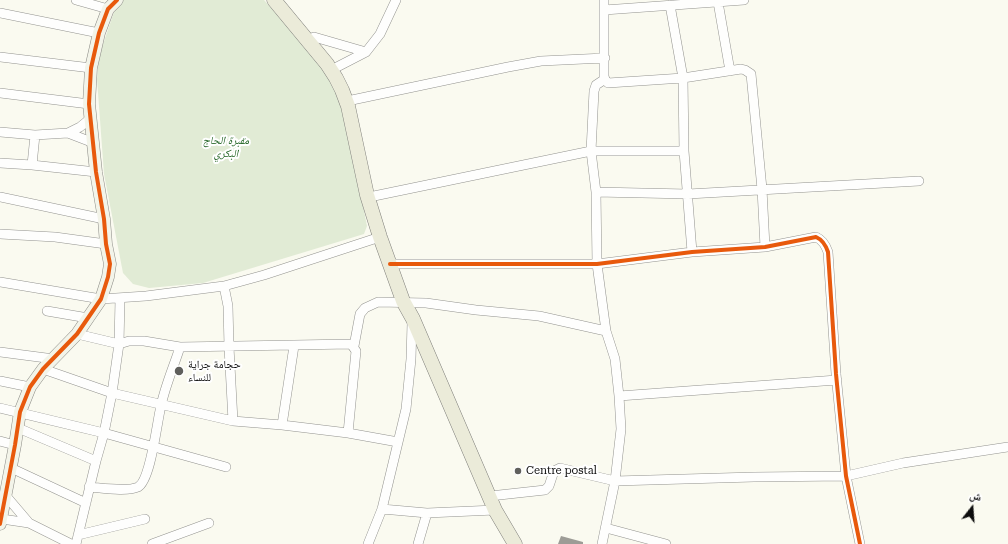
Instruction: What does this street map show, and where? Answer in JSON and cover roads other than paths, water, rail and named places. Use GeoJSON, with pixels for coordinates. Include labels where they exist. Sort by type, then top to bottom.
{"type":"FeatureCollection","features":[{"type":"Feature","properties":{"kind":"main road"},"geometry":{"type":"LineString","coordinates":[[274,0],[327,64],[342,90],[348,106],[367,194],[380,237],[403,301],[413,319],[495,510],[514,544]]}},
{"type":"Feature","properties":{"kind":"main road"},"geometry":{"type":"LineString","coordinates":[[282,0],[314,37],[337,67],[352,100],[358,120],[374,196],[380,237]]}},
{"type":"Feature","properties":{"kind":"street"},"geometry":{"type":"LineString","coordinates":[[76,0],[108,9]]}},
{"type":"Feature","properties":{"kind":"street"},"geometry":{"type":"LineString","coordinates":[[29,523],[1,522],[20,412],[30,387],[44,369],[77,334],[101,299],[107,282],[110,264],[96,172],[89,104],[91,68],[99,33],[108,9],[117,0]]}},
{"type":"Feature","properties":{"kind":"street"},"geometry":{"type":"LineString","coordinates":[[337,67],[366,52],[380,34],[396,0]]}},
{"type":"Feature","properties":{"kind":"street"},"geometry":{"type":"LineString","coordinates":[[604,0],[606,82],[611,83],[683,78],[745,70],[751,74],[762,189],[765,247]]}},
{"type":"Feature","properties":{"kind":"street"},"geometry":{"type":"LineString","coordinates":[[604,10],[670,4],[744,0]]}},
{"type":"Feature","properties":{"kind":"street"},"geometry":{"type":"LineString","coordinates":[[718,2],[730,71]]}},
{"type":"Feature","properties":{"kind":"street"},"geometry":{"type":"LineString","coordinates":[[670,4],[683,78],[684,151],[692,252]]}},
{"type":"Feature","properties":{"kind":"street"},"geometry":{"type":"LineString","coordinates":[[0,13],[99,33]]}},
{"type":"Feature","properties":{"kind":"street"},"geometry":{"type":"LineString","coordinates":[[314,37],[366,52]]}},
{"type":"Feature","properties":{"kind":"street"},"geometry":{"type":"LineString","coordinates":[[0,57],[91,68]]}},
{"type":"Feature","properties":{"kind":"street"},"geometry":{"type":"LineString","coordinates":[[352,100],[542,61],[605,58]]}},
{"type":"Feature","properties":{"kind":"street"},"geometry":{"type":"LineString","coordinates":[[602,544],[615,481],[620,429],[619,396],[615,359],[606,331],[597,264],[596,192],[591,151],[594,91],[596,85],[605,79]]}},
{"type":"Feature","properties":{"kind":"street"},"geometry":{"type":"LineString","coordinates":[[0,93],[89,104]]}},
{"type":"Feature","properties":{"kind":"street"},"geometry":{"type":"LineString","coordinates":[[68,134],[91,118]]}},
{"type":"Feature","properties":{"kind":"street"},"geometry":{"type":"LineString","coordinates":[[0,132],[35,135],[68,134],[94,143]]}},
{"type":"Feature","properties":{"kind":"street"},"geometry":{"type":"LineString","coordinates":[[32,165],[35,135]]}},
{"type":"Feature","properties":{"kind":"street"},"geometry":{"type":"LineString","coordinates":[[374,196],[591,151],[684,151]]}},
{"type":"Feature","properties":{"kind":"street"},"geometry":{"type":"LineString","coordinates":[[0,163],[96,172]]}},
{"type":"Feature","properties":{"kind":"street"},"geometry":{"type":"LineString","coordinates":[[596,192],[688,194],[919,181]]}},
{"type":"Feature","properties":{"kind":"street"},"geometry":{"type":"LineString","coordinates":[[0,197],[104,219]]}},
{"type":"Feature","properties":{"kind":"street"},"geometry":{"type":"LineString","coordinates":[[0,235],[55,237],[106,244]]}},
{"type":"Feature","properties":{"kind":"street"},"geometry":{"type":"LineString","coordinates":[[0,282],[101,299],[120,299],[224,286],[264,275],[380,237]]}},
{"type":"Feature","properties":{"kind":"street"},"geometry":{"type":"LineString","coordinates":[[390,264],[597,264],[692,252],[765,247],[816,237],[820,239],[826,246],[828,252],[837,380],[846,476],[860,544]]}},
{"type":"Feature","properties":{"kind":"street"},"geometry":{"type":"LineString","coordinates":[[224,286],[228,306],[233,421]]}},
{"type":"Feature","properties":{"kind":"street"},"geometry":{"type":"LineString","coordinates":[[77,540],[89,487],[104,433],[112,393],[119,344],[120,299]]}},
{"type":"Feature","properties":{"kind":"street"},"geometry":{"type":"LineString","coordinates":[[348,433],[356,351],[354,346],[358,320],[360,314],[365,308],[378,302],[403,301],[500,313],[540,316],[606,331]]}},
{"type":"Feature","properties":{"kind":"street"},"geometry":{"type":"LineString","coordinates":[[47,311],[88,318]]}},
{"type":"Feature","properties":{"kind":"street"},"geometry":{"type":"LineString","coordinates":[[368,544],[382,509],[406,409],[413,319]]}},
{"type":"Feature","properties":{"kind":"street"},"geometry":{"type":"LineString","coordinates":[[77,334],[119,344],[129,341],[144,341],[180,347],[351,344],[354,346]]}},
{"type":"Feature","properties":{"kind":"street"},"geometry":{"type":"LineString","coordinates":[[282,424],[294,346]]}},
{"type":"Feature","properties":{"kind":"street"},"geometry":{"type":"LineString","coordinates":[[89,487],[129,489],[139,486],[144,482],[154,447],[161,405],[180,347]]}},
{"type":"Feature","properties":{"kind":"street"},"geometry":{"type":"LineString","coordinates":[[0,352],[54,359]]}},
{"type":"Feature","properties":{"kind":"street"},"geometry":{"type":"LineString","coordinates":[[44,369],[112,393],[233,421],[282,424],[348,433],[398,442]]}},
{"type":"Feature","properties":{"kind":"street"},"geometry":{"type":"LineString","coordinates":[[619,396],[837,380]]}},
{"type":"Feature","properties":{"kind":"street"},"geometry":{"type":"LineString","coordinates":[[0,381],[30,387]]}},
{"type":"Feature","properties":{"kind":"street"},"geometry":{"type":"LineString","coordinates":[[0,408],[104,433],[226,467]]}},
{"type":"Feature","properties":{"kind":"street"},"geometry":{"type":"LineString","coordinates":[[18,428],[96,460]]}},
{"type":"Feature","properties":{"kind":"street"},"geometry":{"type":"LineString","coordinates":[[0,441],[15,445]]}},
{"type":"Feature","properties":{"kind":"street"},"geometry":{"type":"LineString","coordinates":[[490,496],[545,490],[549,486],[554,471],[560,468],[615,481],[846,476],[903,464],[1008,447]]}},
{"type":"Feature","properties":{"kind":"street"},"geometry":{"type":"LineString","coordinates":[[11,468],[86,503]]}},
{"type":"Feature","properties":{"kind":"street"},"geometry":{"type":"LineString","coordinates":[[6,496],[29,523],[71,544]]}},
{"type":"Feature","properties":{"kind":"street"},"geometry":{"type":"LineString","coordinates":[[382,509],[427,513],[495,510]]}},
{"type":"Feature","properties":{"kind":"street"},"geometry":{"type":"LineString","coordinates":[[418,544],[427,513]]}},
{"type":"Feature","properties":{"kind":"street"},"geometry":{"type":"LineString","coordinates":[[77,540],[145,519]]}},
{"type":"Feature","properties":{"kind":"street"},"geometry":{"type":"LineString","coordinates":[[152,544],[209,523]]}},
{"type":"Feature","properties":{"kind":"street"},"geometry":{"type":"LineString","coordinates":[[606,528],[666,544]]}},
{"type":"Feature","properties":{"kind":"place","name":"حجامة جراية للنساء"},"geometry":{"type":"Point","coordinates":[179,371]}},
{"type":"Feature","properties":{"kind":"place","name":"Centre postal"},"geometry":{"type":"Point","coordinates":[518,471]}},
{"type":"Feature","properties":{"kind":"park label","name":"مقبرة الحاج البكري"},"geometry":{"type":"Point","coordinates":[226,147]}}]}
